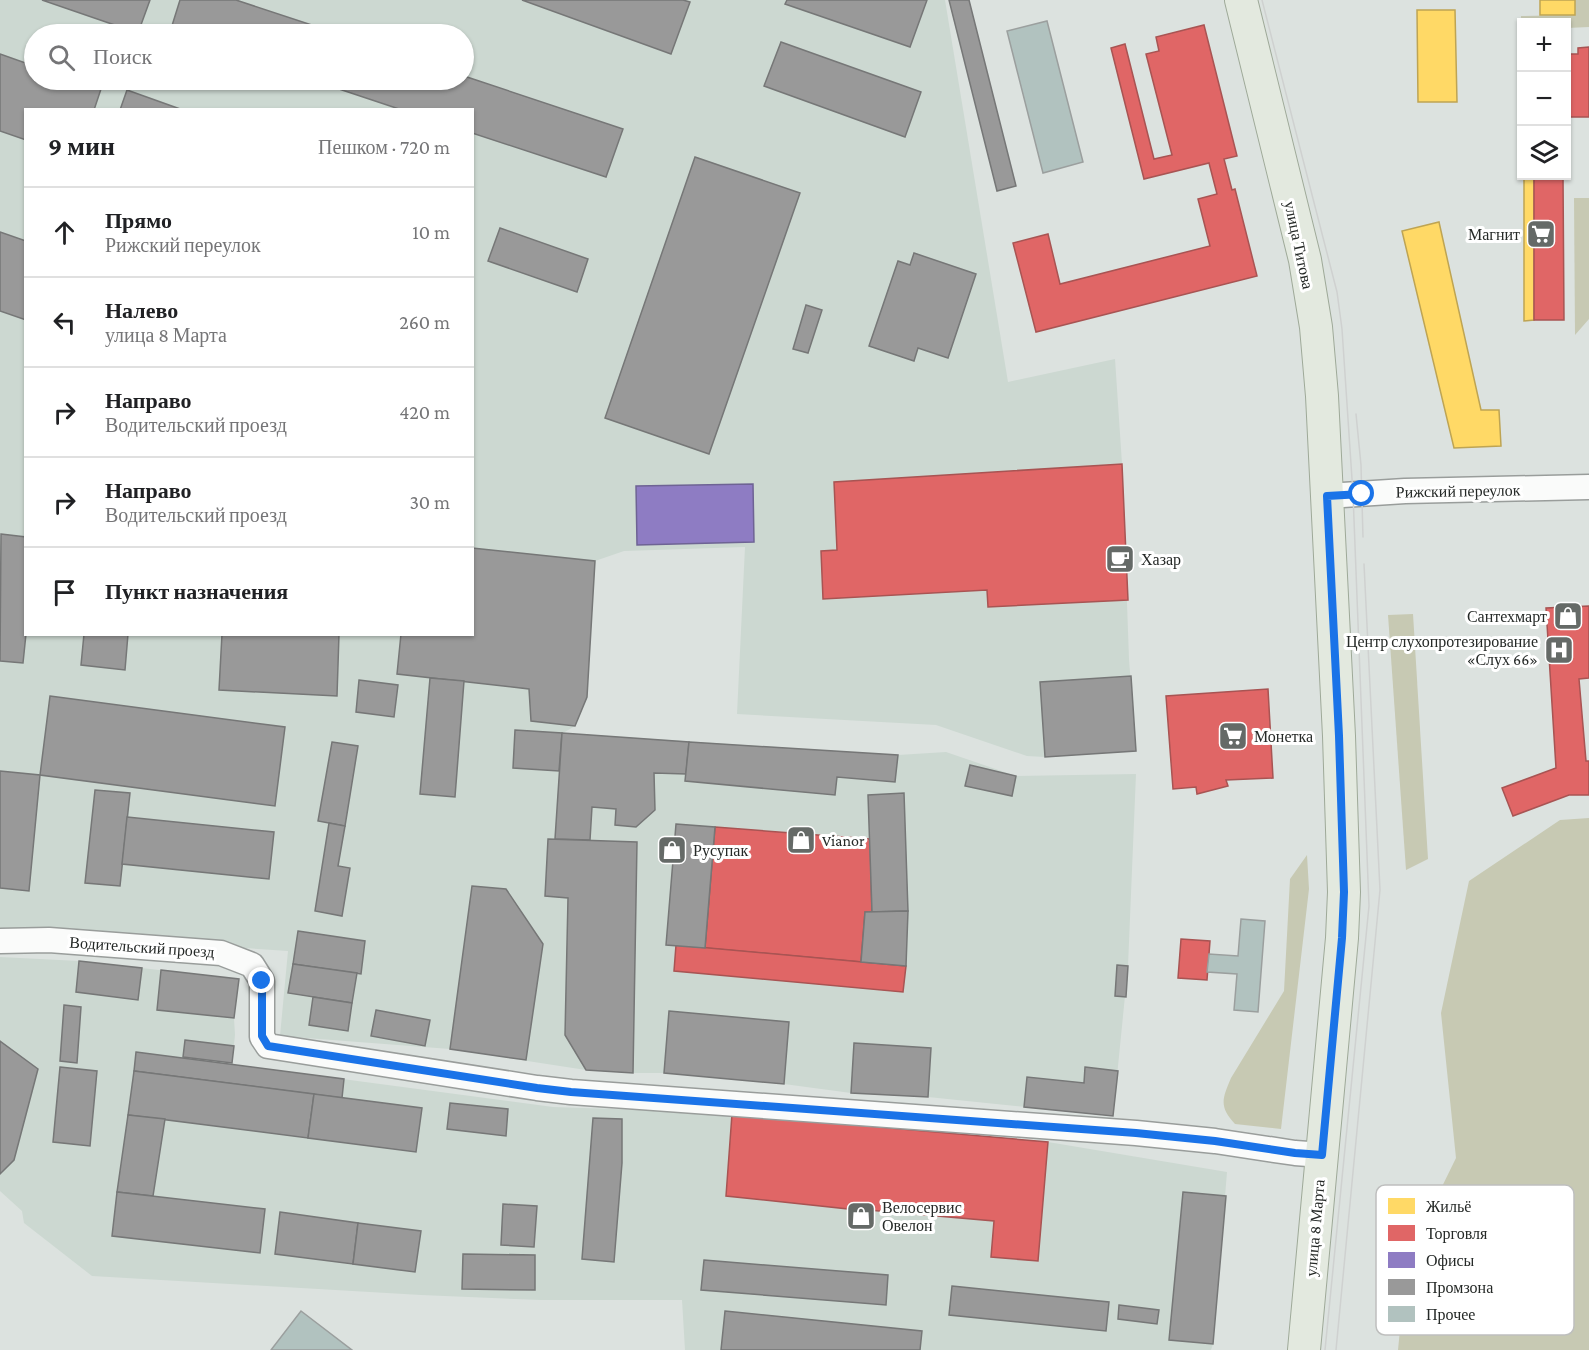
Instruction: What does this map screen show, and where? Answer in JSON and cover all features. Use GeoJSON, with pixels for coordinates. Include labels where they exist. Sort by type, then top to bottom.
{"type":"FeatureCollection","features":[{"type":"Feature","properties":{"kind":"main road","name":"улица Титова"},"geometry":{"type":"LineString","coordinates":[[1241,0],[1305,260],[1316,327],[1327,496]]}},
{"type":"Feature","properties":{"kind":"main road","name":"улица 8 Марта"},"geometry":{"type":"LineString","coordinates":[[1304,1350],[1342,938],[1344,892],[1327,496]]}},
{"type":"Feature","properties":{"kind":"street","name":"Рижский переулок"},"geometry":{"type":"LineString","coordinates":[[1327,496],[1405,491],[1589,487]]}},
{"type":"Feature","properties":{"kind":"street","name":"Водительский проезд"},"geometry":{"type":"LineString","coordinates":[[0,941],[49,940],[221,953],[252,965],[262,981],[262,1036],[268,1046],[571,1092],[1136,1133],[1322,1155]]}},
{"type":"Feature","properties":{"kind":"shaded area"},"geometry":{"type":"Polygon","coordinates":[[[0,0],[945,0],[1008,382],[1115,359],[1122,464],[1129,659],[1136,751],[1045,757],[1027,756],[936,725],[737,714],[745,547],[624,551],[595,561],[587,697],[575,726],[563,733],[898,755],[946,752],[1016,776],[1136,774],[1128,966],[1113,1116],[928,1097],[851,1093],[784,1084],[664,1073],[586,1070],[450,1049],[280,1036],[288,951],[0,931],[0,0]]]}},
{"type":"Feature","properties":{"kind":"shaded area"},"geometry":{"type":"Polygon","coordinates":[[[0,957],[79,961],[239,979],[232,1063],[237,1065],[553,1107],[705,1112],[1048,1142],[1227,1172],[1213,1344],[1211,1350],[685,1350],[682,1300],[541,1300],[92,1276],[24,1223],[22,1211],[0,1191],[0,957]]]}},
{"type":"Feature","properties":{"kind":"green space"},"geometry":{"type":"Polygon","coordinates":[[[1575,0],[1589,0],[1589,27],[1571,28],[1571,18],[1521,18],[1521,16],[1575,15],[1575,0]]]}},
{"type":"Feature","properties":{"kind":"green space"},"geometry":{"type":"Polygon","coordinates":[[[1574,198],[1589,198],[1589,319],[1575,335],[1574,198]]]}},
{"type":"Feature","properties":{"kind":"green space"},"geometry":{"type":"Polygon","coordinates":[[[1413,614],[1428,859],[1406,870],[1388,615],[1413,614]]]}},
{"type":"Feature","properties":{"kind":"green space"},"geometry":{"type":"Polygon","coordinates":[[[1589,818],[1589,1350],[1398,1350],[1399,1335],[1574,1335],[1574,1185],[1443,1185],[1456,1158],[1441,1013],[1469,881],[1560,820],[1589,818]]]}},
{"type":"Feature","properties":{"kind":"green space"},"geometry":{"type":"Polygon","coordinates":[[[1307,855],[1309,889],[1281,1129],[1235,1124],[1226,1113],[1224,1097],[1231,1078],[1284,991],[1290,879],[1307,855]]]}},
{"type":"Feature","properties":{"kind":"building: Жильё"},"geometry":{"type":"Polygon","coordinates":[[[1540,0],[1575,0],[1575,15],[1540,15],[1540,0]]]}},
{"type":"Feature","properties":{"kind":"building: Жильё"},"geometry":{"type":"Polygon","coordinates":[[[1417,10],[1455,10],[1457,102],[1418,102],[1417,10]]]}},
{"type":"Feature","properties":{"kind":"building: Жильё"},"geometry":{"type":"Polygon","coordinates":[[[1524,180],[1534,180],[1534,320],[1524,321],[1524,180]]]}},
{"type":"Feature","properties":{"kind":"building: Жильё"},"geometry":{"type":"Polygon","coordinates":[[[1439,222],[1481,410],[1499,410],[1501,446],[1454,448],[1402,231],[1439,222]]]}},
{"type":"Feature","properties":{"kind":"building: Торговля"},"geometry":{"type":"Polygon","coordinates":[[[1204,25],[1237,156],[1224,159],[1232,190],[1235,189],[1257,276],[1036,332],[1013,243],[1048,234],[1060,284],[1210,246],[1198,199],[1217,194],[1209,163],[1144,179],[1111,48],[1125,44],[1154,159],[1172,155],[1146,54],[1159,51],[1156,37],[1204,25]]]}},
{"type":"Feature","properties":{"kind":"building: Торговля"},"geometry":{"type":"Polygon","coordinates":[[[1589,47],[1589,117],[1571,117],[1571,54],[1578,54],[1578,48],[1589,47]]]}},
{"type":"Feature","properties":{"kind":"building: Торговля"},"geometry":{"type":"Polygon","coordinates":[[[1534,180],[1563,180],[1564,320],[1534,320],[1534,180]]]}},
{"type":"Feature","properties":{"kind":"building: Торговля"},"geometry":{"type":"Polygon","coordinates":[[[1122,464],[1128,600],[988,607],[987,590],[823,599],[821,551],[837,550],[834,482],[1122,464]]]}},
{"type":"Feature","properties":{"kind":"building: Торговля"},"geometry":{"type":"Polygon","coordinates":[[[1589,606],[1589,678],[1579,679],[1586,761],[1589,761],[1589,795],[1569,795],[1513,816],[1502,788],[1556,768],[1546,608],[1589,606]]]}},
{"type":"Feature","properties":{"kind":"building: Торговля"},"geometry":{"type":"Polygon","coordinates":[[[1268,689],[1273,778],[1226,780],[1228,786],[1197,794],[1196,787],[1173,789],[1166,696],[1268,689]]]}},
{"type":"Feature","properties":{"kind":"building: Торговля"},"geometry":{"type":"Polygon","coordinates":[[[715,827],[870,839],[872,912],[865,912],[861,962],[705,948],[715,827]]]}},
{"type":"Feature","properties":{"kind":"building: Торговля"},"geometry":{"type":"Polygon","coordinates":[[[1181,939],[1210,941],[1207,980],[1178,978],[1181,939]]]}},
{"type":"Feature","properties":{"kind":"building: Торговля"},"geometry":{"type":"Polygon","coordinates":[[[676,945],[906,966],[903,992],[674,971],[676,945]]]}},
{"type":"Feature","properties":{"kind":"building: Торговля"},"geometry":{"type":"Polygon","coordinates":[[[732,1114],[1048,1142],[1038,1261],[991,1257],[994,1221],[868,1210],[866,1223],[848,1221],[848,1209],[726,1196],[732,1114]]]}},
{"type":"Feature","properties":{"kind":"building: Офисы"},"geometry":{"type":"Polygon","coordinates":[[[753,484],[754,542],[637,545],[636,486],[753,484]]]}},
{"type":"Feature","properties":{"kind":"building: Промзона"},"geometry":{"type":"Polygon","coordinates":[[[42,0],[150,0],[141,24],[112,24],[42,0]]]}},
{"type":"Feature","properties":{"kind":"building: Промзона"},"geometry":{"type":"Polygon","coordinates":[[[180,0],[236,0],[309,24],[172,24],[180,0]]]}},
{"type":"Feature","properties":{"kind":"building: Промзона"},"geometry":{"type":"Polygon","coordinates":[[[522,0],[683,0],[690,2],[671,54],[522,0]]]}},
{"type":"Feature","properties":{"kind":"building: Промзона"},"geometry":{"type":"Polygon","coordinates":[[[787,0],[927,0],[910,47],[785,4],[787,0]]]}},
{"type":"Feature","properties":{"kind":"building: Промзона"},"geometry":{"type":"Polygon","coordinates":[[[949,0],[969,0],[1016,186],[997,191],[949,0]]]}},
{"type":"Feature","properties":{"kind":"building: Промзона"},"geometry":{"type":"Polygon","coordinates":[[[781,42],[921,92],[905,137],[764,86],[781,42]]]}},
{"type":"Feature","properties":{"kind":"building: Промзона"},"geometry":{"type":"Polygon","coordinates":[[[0,54],[24,62],[24,90],[101,90],[95,108],[24,108],[24,139],[0,131],[0,54]]]}},
{"type":"Feature","properties":{"kind":"building: Промзона"},"geometry":{"type":"Polygon","coordinates":[[[474,79],[623,129],[606,177],[474,134],[474,108],[396,108],[342,90],[474,90],[474,79]]]}},
{"type":"Feature","properties":{"kind":"building: Промзона"},"geometry":{"type":"Polygon","coordinates":[[[127,90],[177,108],[121,108],[127,90]]]}},
{"type":"Feature","properties":{"kind":"building: Промзона"},"geometry":{"type":"Polygon","coordinates":[[[695,157],[800,193],[709,454],[605,418],[695,157]]]}},
{"type":"Feature","properties":{"kind":"building: Промзона"},"geometry":{"type":"Polygon","coordinates":[[[500,228],[588,259],[577,292],[488,261],[500,228]]]}},
{"type":"Feature","properties":{"kind":"building: Промзона"},"geometry":{"type":"Polygon","coordinates":[[[0,232],[24,240],[24,319],[0,311],[0,232]]]}},
{"type":"Feature","properties":{"kind":"building: Промзона"},"geometry":{"type":"Polygon","coordinates":[[[914,253],[976,274],[948,358],[918,348],[914,361],[869,346],[898,261],[910,265],[914,253]]]}},
{"type":"Feature","properties":{"kind":"building: Промзона"},"geometry":{"type":"Polygon","coordinates":[[[806,305],[822,310],[808,353],[793,349],[806,305]]]}},
{"type":"Feature","properties":{"kind":"building: Промзона"},"geometry":{"type":"Polygon","coordinates":[[[1,534],[24,537],[26,636],[23,663],[0,661],[1,534]]]}},
{"type":"Feature","properties":{"kind":"building: Промзона"},"geometry":{"type":"Polygon","coordinates":[[[474,548],[595,561],[587,697],[575,726],[531,721],[529,689],[397,674],[401,636],[474,636],[474,548]]]}},
{"type":"Feature","properties":{"kind":"building: Промзона"},"geometry":{"type":"Polygon","coordinates":[[[84,636],[128,636],[125,670],[81,665],[84,636]]]}},
{"type":"Feature","properties":{"kind":"building: Промзона"},"geometry":{"type":"Polygon","coordinates":[[[222,636],[339,636],[337,696],[219,690],[222,636]]]}},
{"type":"Feature","properties":{"kind":"building: Промзона"},"geometry":{"type":"Polygon","coordinates":[[[1131,676],[1136,751],[1045,757],[1040,682],[1131,676]]]}},
{"type":"Feature","properties":{"kind":"building: Промзона"},"geometry":{"type":"Polygon","coordinates":[[[430,678],[464,681],[455,797],[420,794],[430,678]]]}},
{"type":"Feature","properties":{"kind":"building: Промзона"},"geometry":{"type":"Polygon","coordinates":[[[359,680],[398,685],[394,717],[356,712],[359,680]]]}},
{"type":"Feature","properties":{"kind":"building: Промзона"},"geometry":{"type":"Polygon","coordinates":[[[50,696],[285,727],[275,806],[40,775],[50,696]]]}},
{"type":"Feature","properties":{"kind":"building: Промзона"},"geometry":{"type":"Polygon","coordinates":[[[515,730],[562,733],[559,771],[513,768],[515,730]]]}},
{"type":"Feature","properties":{"kind":"building: Промзона"},"geometry":{"type":"Polygon","coordinates":[[[562,733],[689,742],[686,774],[654,773],[655,810],[636,827],[615,825],[616,809],[592,807],[590,840],[555,839],[562,733]]]}},
{"type":"Feature","properties":{"kind":"building: Промзона"},"geometry":{"type":"Polygon","coordinates":[[[332,742],[358,746],[345,826],[318,821],[332,742]]]}},
{"type":"Feature","properties":{"kind":"building: Промзона"},"geometry":{"type":"Polygon","coordinates":[[[689,742],[898,755],[895,782],[837,777],[835,795],[685,781],[689,742]]]}},
{"type":"Feature","properties":{"kind":"building: Промзона"},"geometry":{"type":"Polygon","coordinates":[[[970,765],[1016,776],[1012,796],[965,786],[970,765]]]}},
{"type":"Feature","properties":{"kind":"building: Промзона"},"geometry":{"type":"Polygon","coordinates":[[[0,771],[40,775],[29,891],[0,888],[0,771]]]}},
{"type":"Feature","properties":{"kind":"building: Промзона"},"geometry":{"type":"Polygon","coordinates":[[[95,790],[130,793],[120,886],[85,883],[95,790]]]}},
{"type":"Feature","properties":{"kind":"building: Промзона"},"geometry":{"type":"Polygon","coordinates":[[[904,793],[908,911],[872,912],[868,795],[904,793]]]}},
{"type":"Feature","properties":{"kind":"building: Промзона"},"geometry":{"type":"Polygon","coordinates":[[[127,817],[274,832],[269,879],[122,864],[127,817]]]}},
{"type":"Feature","properties":{"kind":"building: Промзона"},"geometry":{"type":"Polygon","coordinates":[[[329,823],[345,826],[338,866],[350,868],[342,916],[315,911],[329,823]]]}},
{"type":"Feature","properties":{"kind":"building: Промзона"},"geometry":{"type":"Polygon","coordinates":[[[676,824],[715,827],[705,948],[666,945],[676,824]]]}},
{"type":"Feature","properties":{"kind":"building: Промзона"},"geometry":{"type":"Polygon","coordinates":[[[548,839],[637,842],[633,1073],[586,1070],[565,1035],[568,898],[545,896],[548,839]]]}},
{"type":"Feature","properties":{"kind":"building: Промзона"},"geometry":{"type":"Polygon","coordinates":[[[472,886],[506,889],[543,944],[526,1060],[450,1049],[472,886]]]}},
{"type":"Feature","properties":{"kind":"building: Промзона"},"geometry":{"type":"Polygon","coordinates":[[[908,911],[906,966],[861,962],[865,912],[908,911]]]}},
{"type":"Feature","properties":{"kind":"building: Промзона"},"geometry":{"type":"Polygon","coordinates":[[[298,931],[365,941],[361,974],[293,964],[298,931]]]}},
{"type":"Feature","properties":{"kind":"building: Промзона"},"geometry":{"type":"Polygon","coordinates":[[[79,961],[142,968],[138,1000],[76,992],[79,961]]]}},
{"type":"Feature","properties":{"kind":"building: Промзона"},"geometry":{"type":"Polygon","coordinates":[[[293,964],[357,973],[352,1003],[288,993],[293,964]]]}},
{"type":"Feature","properties":{"kind":"building: Промзона"},"geometry":{"type":"Polygon","coordinates":[[[1117,965],[1128,966],[1126,997],[1115,996],[1117,965]]]}},
{"type":"Feature","properties":{"kind":"building: Промзона"},"geometry":{"type":"Polygon","coordinates":[[[161,970],[239,979],[234,1018],[157,1010],[161,970]]]}},
{"type":"Feature","properties":{"kind":"building: Промзона"},"geometry":{"type":"Polygon","coordinates":[[[313,997],[352,1003],[348,1031],[309,1025],[313,997]]]}},
{"type":"Feature","properties":{"kind":"building: Промзона"},"geometry":{"type":"Polygon","coordinates":[[[64,1005],[81,1007],[77,1063],[60,1061],[64,1005]]]}},
{"type":"Feature","properties":{"kind":"building: Промзона"},"geometry":{"type":"Polygon","coordinates":[[[376,1010],[430,1020],[425,1046],[371,1036],[376,1010]]]}},
{"type":"Feature","properties":{"kind":"building: Промзона"},"geometry":{"type":"Polygon","coordinates":[[[669,1011],[789,1022],[784,1084],[664,1073],[669,1011]]]}},
{"type":"Feature","properties":{"kind":"building: Промзона"},"geometry":{"type":"Polygon","coordinates":[[[185,1040],[234,1046],[232,1063],[183,1057],[185,1040]]]}},
{"type":"Feature","properties":{"kind":"building: Промзона"},"geometry":{"type":"Polygon","coordinates":[[[0,1041],[38,1069],[14,1160],[0,1174],[0,1041]]]}},
{"type":"Feature","properties":{"kind":"building: Промзона"},"geometry":{"type":"Polygon","coordinates":[[[854,1043],[931,1048],[928,1097],[851,1093],[854,1043]]]}},
{"type":"Feature","properties":{"kind":"building: Промзона"},"geometry":{"type":"Polygon","coordinates":[[[136,1052],[344,1079],[342,1098],[134,1071],[136,1052]]]}},
{"type":"Feature","properties":{"kind":"building: Промзона"},"geometry":{"type":"Polygon","coordinates":[[[60,1067],[97,1071],[90,1146],[53,1142],[60,1067]]]}},
{"type":"Feature","properties":{"kind":"building: Промзона"},"geometry":{"type":"Polygon","coordinates":[[[1085,1067],[1118,1071],[1113,1116],[1024,1107],[1027,1077],[1084,1083],[1085,1067]]]}},
{"type":"Feature","properties":{"kind":"building: Промзона"},"geometry":{"type":"Polygon","coordinates":[[[134,1071],[314,1094],[308,1138],[128,1115],[134,1071]]]}},
{"type":"Feature","properties":{"kind":"building: Промзона"},"geometry":{"type":"Polygon","coordinates":[[[314,1094],[422,1108],[416,1152],[308,1138],[314,1094]]]}},
{"type":"Feature","properties":{"kind":"building: Промзона"},"geometry":{"type":"Polygon","coordinates":[[[450,1103],[508,1109],[506,1136],[447,1129],[450,1103]]]}},
{"type":"Feature","properties":{"kind":"building: Промзона"},"geometry":{"type":"Polygon","coordinates":[[[128,1115],[165,1119],[153,1196],[117,1192],[128,1115]]]}},
{"type":"Feature","properties":{"kind":"building: Промзона"},"geometry":{"type":"Polygon","coordinates":[[[593,1118],[622,1119],[622,1163],[614,1262],[582,1259],[593,1118]]]}},
{"type":"Feature","properties":{"kind":"building: Промзона"},"geometry":{"type":"Polygon","coordinates":[[[117,1192],[265,1209],[260,1253],[112,1236],[117,1192]]]}},
{"type":"Feature","properties":{"kind":"building: Промзона"},"geometry":{"type":"Polygon","coordinates":[[[1183,1192],[1226,1196],[1213,1344],[1169,1340],[1183,1192]]]}},
{"type":"Feature","properties":{"kind":"building: Промзона"},"geometry":{"type":"Polygon","coordinates":[[[503,1204],[537,1206],[534,1247],[501,1245],[503,1204]]]}},
{"type":"Feature","properties":{"kind":"building: Промзона"},"geometry":{"type":"Polygon","coordinates":[[[280,1212],[358,1223],[353,1264],[275,1254],[280,1212]]]}},
{"type":"Feature","properties":{"kind":"building: Промзона"},"geometry":{"type":"Polygon","coordinates":[[[358,1223],[421,1231],[415,1272],[353,1264],[358,1223]]]}},
{"type":"Feature","properties":{"kind":"building: Промзона"},"geometry":{"type":"Polygon","coordinates":[[[463,1254],[535,1255],[535,1290],[462,1289],[463,1254]]]}},
{"type":"Feature","properties":{"kind":"building: Промзона"},"geometry":{"type":"Polygon","coordinates":[[[704,1260],[888,1275],[886,1305],[701,1290],[704,1260]]]}},
{"type":"Feature","properties":{"kind":"building: Промзона"},"geometry":{"type":"Polygon","coordinates":[[[952,1286],[1109,1302],[1106,1331],[949,1315],[952,1286]]]}},
{"type":"Feature","properties":{"kind":"building: Промзона"},"geometry":{"type":"Polygon","coordinates":[[[1119,1305],[1159,1310],[1157,1324],[1118,1319],[1119,1305]]]}},
{"type":"Feature","properties":{"kind":"building: Промзона"},"geometry":{"type":"Polygon","coordinates":[[[725,1311],[922,1331],[920,1350],[721,1350],[725,1311]]]}},
{"type":"Feature","properties":{"kind":"building: Прочее"},"geometry":{"type":"Polygon","coordinates":[[[1047,21],[1083,162],[1043,173],[1007,31],[1047,21]]]}},
{"type":"Feature","properties":{"kind":"building: Прочее"},"geometry":{"type":"Polygon","coordinates":[[[1241,919],[1265,921],[1258,1012],[1234,1010],[1237,974],[1207,972],[1209,954],[1238,956],[1241,919]]]}},
{"type":"Feature","properties":{"kind":"building: Прочее"},"geometry":{"type":"Polygon","coordinates":[[[301,1311],[352,1350],[271,1350],[301,1311]]]}},
{"type":"Feature","properties":{"kind":"tram line"},"geometry":{"type":"LineString","coordinates":[[1262,0],[1337,292],[1342,329],[1353,494],[1369,906],[1325,1350]]}},
{"type":"Feature","properties":{"kind":"tram line"},"geometry":{"type":"LineString","coordinates":[[1356,414],[1361,465],[1363,537]]}},
{"type":"Feature","properties":{"kind":"tram line"},"geometry":{"type":"LineString","coordinates":[[1336,1350],[1380,890],[1364,564]]}},
{"type":"Feature","properties":{"kind":"place","name":"Магнит"},"geometry":{"type":"Point","coordinates":[1541,234]}},
{"type":"Feature","properties":{"kind":"place","name":"Хазар"},"geometry":{"type":"Point","coordinates":[1120,559]}},
{"type":"Feature","properties":{"kind":"place","name":"Сантехмарт"},"geometry":{"type":"Point","coordinates":[1568,616]}},
{"type":"Feature","properties":{"kind":"place","name":"Центр слухопротезирование «Слух 66»"},"geometry":{"type":"Point","coordinates":[1559,650]}},
{"type":"Feature","properties":{"kind":"place","name":"Монетка"},"geometry":{"type":"Point","coordinates":[1233,736]}},
{"type":"Feature","properties":{"kind":"place","name":"Vianor"},"geometry":{"type":"Point","coordinates":[801,840]}},
{"type":"Feature","properties":{"kind":"place","name":"Русупак"},"geometry":{"type":"Point","coordinates":[672,850]}},
{"type":"Feature","properties":{"kind":"place","name":"Велосервис Овелон"},"geometry":{"type":"Point","coordinates":[861,1216]}},
{"type":"Feature","properties":{"kind":"route"},"geometry":{"type":"LineString","coordinates":[[262,981],[262,1036],[268,1046],[571,1092],[1136,1133],[1322,1155],[1342,938],[1344,892],[1327,496],[1362,494]]}}]}
